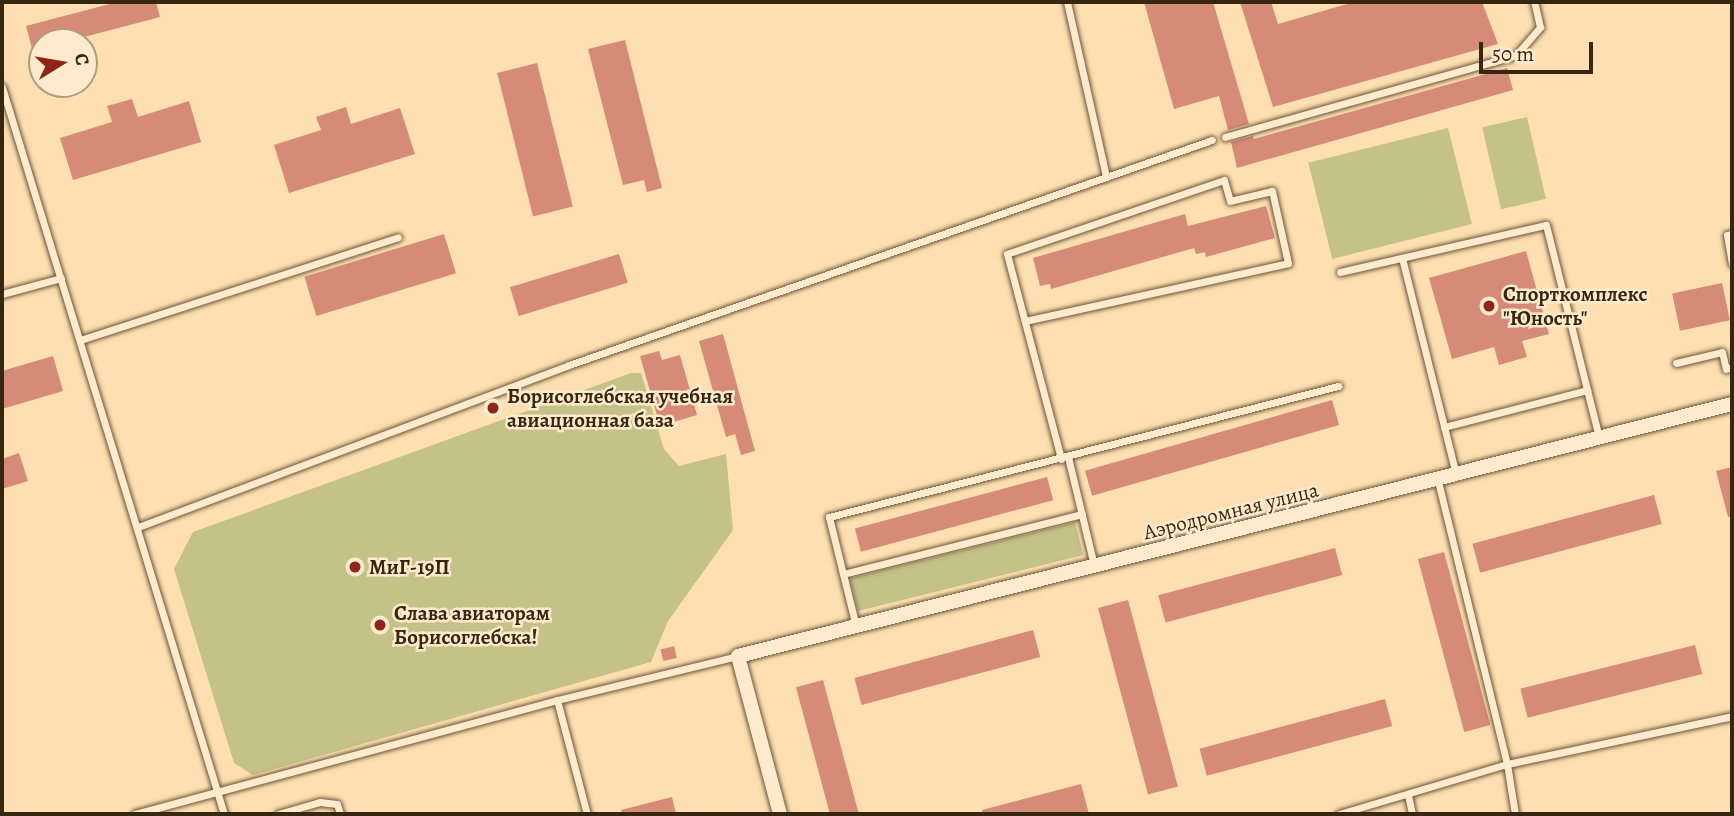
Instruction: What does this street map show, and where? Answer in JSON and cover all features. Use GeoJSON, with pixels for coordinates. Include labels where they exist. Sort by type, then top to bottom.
{"type":"FeatureCollection","features":[{"type":"Feature","properties":{"kind":"street","name":"Аэродромная улица"},"geometry":{"type":"LineString","coordinates":[[738,656],[1457,477],[1732,404]]}},
{"type":"Feature","properties":{"kind":"street"},"geometry":{"type":"LineString","coordinates":[[738,656],[780,814]]}},
{"type":"Feature","properties":{"kind":"lane"},"geometry":{"type":"LineString","coordinates":[[1067,2],[1106,177]]}},
{"type":"Feature","properties":{"kind":"lane"},"geometry":{"type":"LineString","coordinates":[[1225,137],[1516,55],[1540,27],[1534,2]]}},
{"type":"Feature","properties":{"kind":"lane"},"geometry":{"type":"LineString","coordinates":[[2,87],[219,790],[224,814]]}},
{"type":"Feature","properties":{"kind":"lane"},"geometry":{"type":"LineString","coordinates":[[138,527],[569,365],[1212,140]]}},
{"type":"Feature","properties":{"kind":"lane"},"geometry":{"type":"LineString","coordinates":[[1025,321],[1288,263],[1272,191],[1230,201],[1224,180],[1007,254],[1025,321],[1082,514],[1095,567]]}},
{"type":"Feature","properties":{"kind":"lane"},"geometry":{"type":"LineString","coordinates":[[1340,272],[1546,225],[1599,439]]}},
{"type":"Feature","properties":{"kind":"lane"},"geometry":{"type":"LineString","coordinates":[[1732,234],[1727,236],[1732,264]]}},
{"type":"Feature","properties":{"kind":"lane"},"geometry":{"type":"LineString","coordinates":[[80,340],[398,237]]}},
{"type":"Feature","properties":{"kind":"lane"},"geometry":{"type":"LineString","coordinates":[[1402,258],[1457,477]]}},
{"type":"Feature","properties":{"kind":"lane"},"geometry":{"type":"LineString","coordinates":[[2,294],[61,278]]}},
{"type":"Feature","properties":{"kind":"lane"},"geometry":{"type":"LineString","coordinates":[[1676,363],[1723,352],[1726,369],[1732,367]]}},
{"type":"Feature","properties":{"kind":"lane"},"geometry":{"type":"LineString","coordinates":[[856,626],[829,517],[1338,386]]}},
{"type":"Feature","properties":{"kind":"lane"},"geometry":{"type":"LineString","coordinates":[[1444,427],[1587,390]]}},
{"type":"Feature","properties":{"kind":"lane"},"geometry":{"type":"LineString","coordinates":[[1438,481],[1507,764],[1515,814]]}},
{"type":"Feature","properties":{"kind":"lane"},"geometry":{"type":"LineString","coordinates":[[843,574],[1082,514]]}},
{"type":"Feature","properties":{"kind":"lane"},"geometry":{"type":"LineString","coordinates":[[135,814],[557,700],[738,656]]}},
{"type":"Feature","properties":{"kind":"lane"},"geometry":{"type":"LineString","coordinates":[[557,700],[587,814]]}},
{"type":"Feature","properties":{"kind":"lane"},"geometry":{"type":"LineString","coordinates":[[1339,814],[1507,764],[1732,716]]}},
{"type":"Feature","properties":{"kind":"lane"},"geometry":{"type":"LineString","coordinates":[[1408,794],[1412,814]]}},
{"type":"Feature","properties":{"kind":"lane"},"geometry":{"type":"LineString","coordinates":[[278,814],[320,802],[337,804],[340,814]]}},
{"type":"Feature","properties":{"kind":"shaded area"},"geometry":{"type":"Polygon","coordinates":[[[1527,117],[1546,199],[1501,209],[1482,127],[1527,117]]]}},
{"type":"Feature","properties":{"kind":"shaded area"},"geometry":{"type":"Polygon","coordinates":[[[1448,128],[1472,224],[1332,259],[1308,163],[1448,128]]]}},
{"type":"Feature","properties":{"kind":"shaded area"},"geometry":{"type":"Polygon","coordinates":[[[631,373],[641,373],[664,449],[679,466],[726,454],[733,530],[668,621],[651,662],[253,775],[234,763],[174,569],[193,532],[631,373]]]}},
{"type":"Feature","properties":{"kind":"shaded area"},"geometry":{"type":"Polygon","coordinates":[[[1075,522],[1083,555],[858,611],[850,578],[1075,522]]]}},
{"type":"Feature","properties":{"kind":"building"},"geometry":{"type":"Polygon","coordinates":[[[117,2],[156,2],[160,17],[98,33],[98,28],[28,28],[28,34],[26,26],[117,2]]]}},
{"type":"Feature","properties":{"kind":"building"},"geometry":{"type":"Polygon","coordinates":[[[1144,2],[1213,2],[1249,124],[1228,130],[1219,96],[1174,109],[1144,2]]]}},
{"type":"Feature","properties":{"kind":"building"},"geometry":{"type":"Polygon","coordinates":[[[1240,2],[1271,2],[1278,24],[1354,2],[1482,2],[1498,44],[1273,107],[1240,2]]]}},
{"type":"Feature","properties":{"kind":"building"},"geometry":{"type":"Polygon","coordinates":[[[625,40],[662,188],[647,192],[644,180],[623,185],[588,49],[625,40]]]}},
{"type":"Feature","properties":{"kind":"building"},"geometry":{"type":"Polygon","coordinates":[[[537,63],[573,207],[533,217],[497,73],[537,63]]]}},
{"type":"Feature","properties":{"kind":"building"},"geometry":{"type":"Polygon","coordinates":[[[1507,68],[1513,90],[1237,168],[1231,142],[1253,136],[1254,139],[1507,68]]]}},
{"type":"Feature","properties":{"kind":"building"},"geometry":{"type":"Polygon","coordinates":[[[132,99],[138,117],[189,101],[201,142],[73,180],[60,138],[112,122],[107,106],[132,99]]]}},
{"type":"Feature","properties":{"kind":"building"},"geometry":{"type":"Polygon","coordinates":[[[346,107],[351,124],[400,108],[415,154],[289,193],[274,145],[321,130],[316,117],[346,107]]]}},
{"type":"Feature","properties":{"kind":"building"},"geometry":{"type":"Polygon","coordinates":[[[1266,206],[1275,238],[1206,257],[1205,252],[1196,254],[1194,248],[1051,289],[1050,284],[1040,286],[1033,258],[1185,214],[1188,226],[1266,206]]]}},
{"type":"Feature","properties":{"kind":"building"},"geometry":{"type":"Polygon","coordinates":[[[444,234],[456,273],[316,316],[304,277],[444,234]]]}},
{"type":"Feature","properties":{"kind":"building","name":"Спорткомплекс \"Юность\""},"geometry":{"type":"Polygon","coordinates":[[[1526,251],[1549,334],[1522,341],[1527,357],[1499,365],[1494,347],[1452,359],[1429,278],[1526,251]]]}},
{"type":"Feature","properties":{"kind":"building"},"geometry":{"type":"Polygon","coordinates":[[[619,254],[628,283],[519,316],[510,287],[619,254]]]}},
{"type":"Feature","properties":{"kind":"building"},"geometry":{"type":"Polygon","coordinates":[[[1722,283],[1730,320],[1680,331],[1672,294],[1722,283]]]}},
{"type":"Feature","properties":{"kind":"building"},"geometry":{"type":"Polygon","coordinates":[[[723,334],[755,451],[741,455],[735,434],[726,437],[699,341],[723,334]]]}},
{"type":"Feature","properties":{"kind":"building"},"geometry":{"type":"Polygon","coordinates":[[[659,351],[662,360],[680,355],[697,415],[660,426],[640,356],[659,351]]]}},
{"type":"Feature","properties":{"kind":"building"},"geometry":{"type":"Polygon","coordinates":[[[53,356],[63,391],[2,409],[2,371],[53,356]]]}},
{"type":"Feature","properties":{"kind":"building"},"geometry":{"type":"Polygon","coordinates":[[[1332,400],[1339,425],[1092,496],[1085,471],[1332,400]]]}},
{"type":"Feature","properties":{"kind":"building"},"geometry":{"type":"Polygon","coordinates":[[[19,453],[28,481],[2,489],[2,459],[19,453]]]}},
{"type":"Feature","properties":{"kind":"building"},"geometry":{"type":"Polygon","coordinates":[[[1732,467],[1732,517],[1728,517],[1716,471],[1732,467]]]}},
{"type":"Feature","properties":{"kind":"building"},"geometry":{"type":"Polygon","coordinates":[[[1047,477],[1053,500],[861,552],[855,529],[1047,477]]]}},
{"type":"Feature","properties":{"kind":"building"},"geometry":{"type":"Polygon","coordinates":[[[1654,495],[1662,524],[1480,573],[1472,544],[1654,495]]]}},
{"type":"Feature","properties":{"kind":"building"},"geometry":{"type":"Polygon","coordinates":[[[1335,548],[1342,575],[1165,622],[1158,595],[1335,548]]]}},
{"type":"Feature","properties":{"kind":"building"},"geometry":{"type":"Polygon","coordinates":[[[1444,552],[1490,725],[1464,732],[1418,559],[1444,552]]]}},
{"type":"Feature","properties":{"kind":"building"},"geometry":{"type":"Polygon","coordinates":[[[1128,600],[1178,786],[1148,794],[1098,608],[1128,600]]]}},
{"type":"Feature","properties":{"kind":"building"},"geometry":{"type":"Polygon","coordinates":[[[1033,630],[1040,657],[862,705],[854,678],[1033,630]]]}},
{"type":"Feature","properties":{"kind":"building"},"geometry":{"type":"Polygon","coordinates":[[[1695,645],[1702,674],[1528,718],[1520,689],[1695,645]]]}},
{"type":"Feature","properties":{"kind":"building"},"geometry":{"type":"Polygon","coordinates":[[[674,646],[677,658],[663,661],[660,649],[674,646]]]}},
{"type":"Feature","properties":{"kind":"building"},"geometry":{"type":"Polygon","coordinates":[[[823,680],[859,814],[830,814],[796,687],[823,680]]]}},
{"type":"Feature","properties":{"kind":"building"},"geometry":{"type":"Polygon","coordinates":[[[1385,699],[1392,726],[1207,776],[1200,749],[1385,699]]]}},
{"type":"Feature","properties":{"kind":"building"},"geometry":{"type":"Polygon","coordinates":[[[1081,784],[1089,814],[982,814],[982,810],[1081,784]]]}},
{"type":"Feature","properties":{"kind":"building"},"geometry":{"type":"Polygon","coordinates":[[[672,797],[676,814],[622,814],[621,810],[672,797]]]}},
{"type":"Feature","properties":{"kind":"place","name":"Спорткомплекс \"Юность\""},"geometry":{"type":"Point","coordinates":[1489,306]}},
{"type":"Feature","properties":{"kind":"place","name":"Борисоглебская учебная авиационная база"},"geometry":{"type":"Point","coordinates":[493,408]}},
{"type":"Feature","properties":{"kind":"place","name":"МиГ-19П"},"geometry":{"type":"Point","coordinates":[355,567]}},
{"type":"Feature","properties":{"kind":"place","name":"Слава авиаторам Борисоглебска!"},"geometry":{"type":"Point","coordinates":[380,625]}}]}
